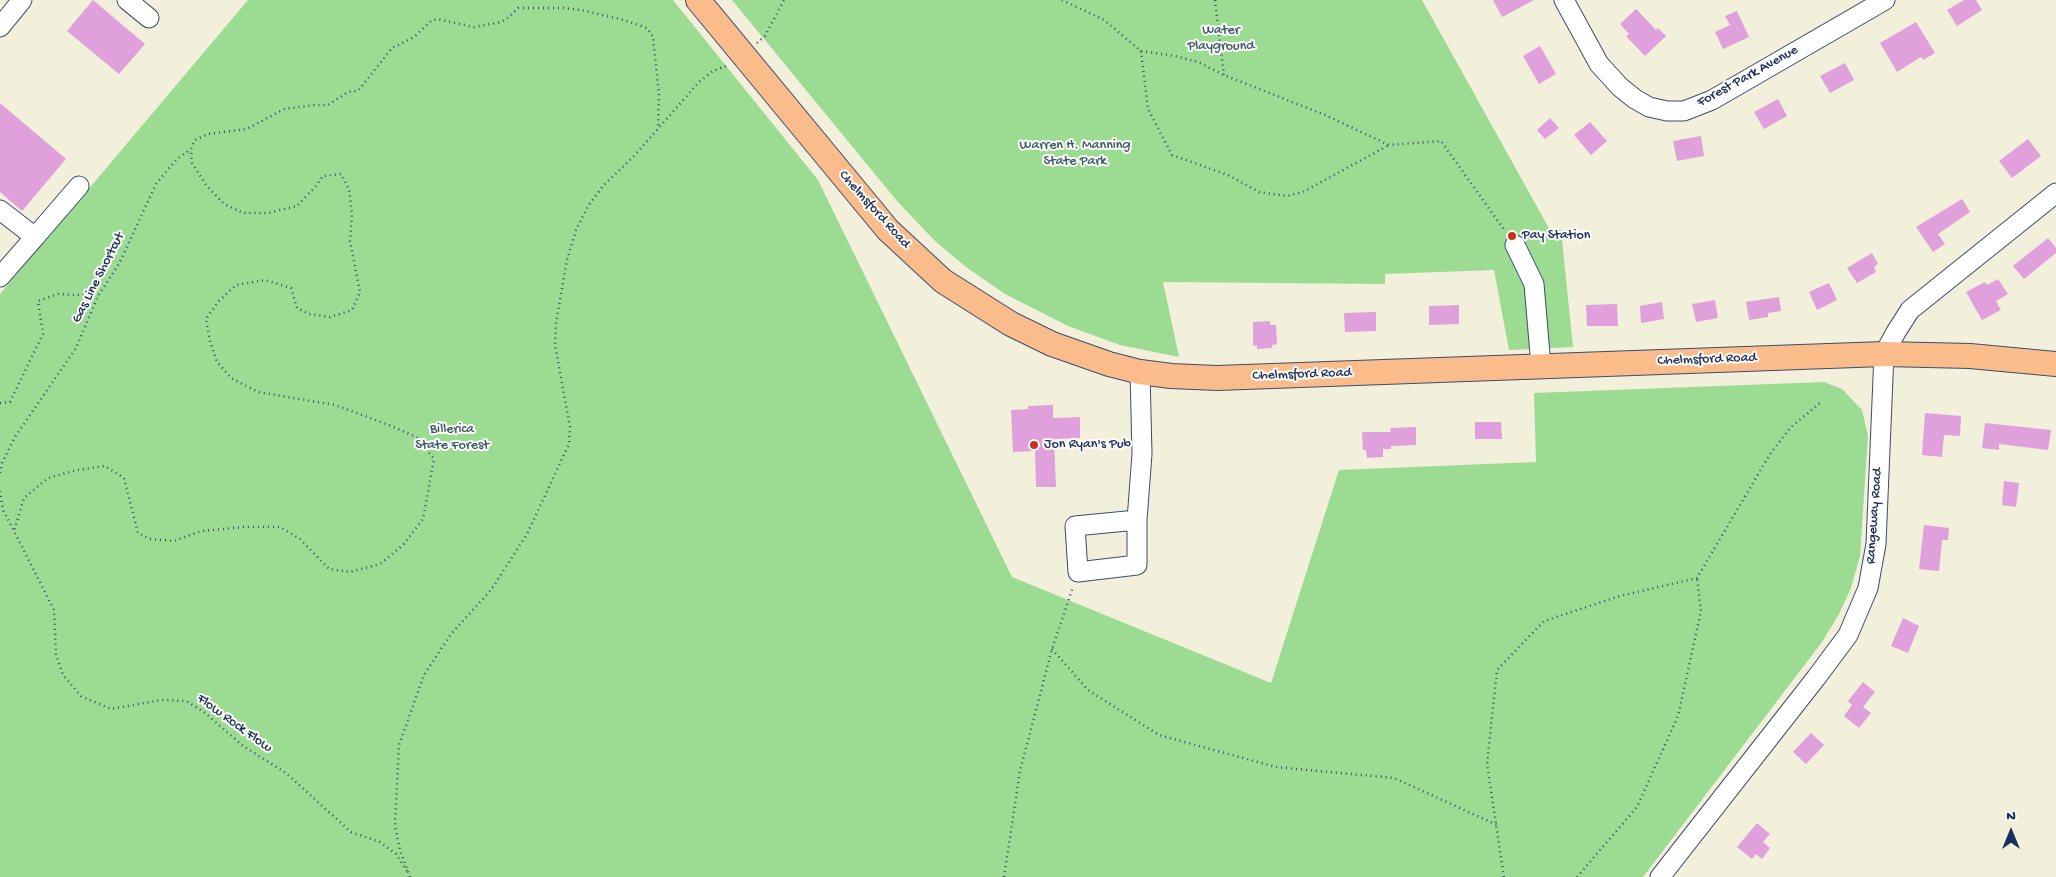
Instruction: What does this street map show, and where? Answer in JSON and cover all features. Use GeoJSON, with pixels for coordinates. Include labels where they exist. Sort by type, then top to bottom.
{"type":"FeatureCollection","features":[{"type":"Feature","properties":{"kind":"main road","name":"Chelmsford Road"},"geometry":{"type":"LineString","coordinates":[[698,0],[888,230],[943,281],[1011,324],[1080,356],[1140,372],[1171,376],[1217,378],[1884,354],[1970,356],[2056,364]]}},
{"type":"Feature","properties":{"kind":"street"},"geometry":{"type":"LineString","coordinates":[[0,27],[22,0]]}},
{"type":"Feature","properties":{"kind":"street"},"geometry":{"type":"LineString","coordinates":[[127,0],[149,18]]}},
{"type":"Feature","properties":{"kind":"street","name":"Forest Park Avenue"},"geometry":{"type":"LineString","coordinates":[[1564,0],[1599,64],[1620,87],[1634,99],[1649,107],[1667,111],[1684,111],[1712,100],[1885,0]]}},
{"type":"Feature","properties":{"kind":"street"},"geometry":{"type":"LineString","coordinates":[[4,265],[35,237],[79,186]]}},
{"type":"Feature","properties":{"kind":"street","name":"Rangeway Road"},"geometry":{"type":"LineString","coordinates":[[1660,877],[1832,657],[1848,635],[1865,596],[1876,544],[1884,354],[1910,310],[2056,194]]}},
{"type":"Feature","properties":{"kind":"street"},"geometry":{"type":"LineString","coordinates":[[0,210],[35,237]]}},
{"type":"Feature","properties":{"kind":"street"},"geometry":{"type":"LineString","coordinates":[[1515,246],[1534,284],[1542,366]]}},
{"type":"Feature","properties":{"kind":"street"},"geometry":{"type":"LineString","coordinates":[[1137,520],[1074,526],[1078,572],[1137,565],[1137,520],[1142,454],[1140,372]]}},
{"type":"Feature","properties":{"kind":"path"},"geometry":{"type":"LineString","coordinates":[[410,877],[400,850],[395,826],[399,745],[424,676],[451,634],[490,590],[527,534],[569,444],[570,427],[555,345],[556,322],[567,260],[576,230],[588,206],[603,186],[635,155],[699,82],[713,71],[728,66],[765,36],[784,0]]}},
{"type":"Feature","properties":{"kind":"path"},"geometry":{"type":"LineString","coordinates":[[1062,0],[1104,20],[1141,51],[1198,62],[1224,75],[1325,114],[1389,145]]}},
{"type":"Feature","properties":{"kind":"path"},"geometry":{"type":"LineString","coordinates":[[1215,0],[1224,75]]}},
{"type":"Feature","properties":{"kind":"path"},"geometry":{"type":"LineString","coordinates":[[14,531],[24,498],[48,478],[77,470],[105,466],[124,478],[138,533],[150,539],[174,541],[200,531],[244,527],[280,527],[300,539],[329,569],[350,572],[380,564],[404,545],[423,519],[434,459],[418,438],[335,405],[258,392],[231,378],[217,362],[210,340],[206,320],[218,302],[236,285],[266,280],[291,288],[297,308],[309,314],[330,317],[352,310],[360,292],[350,242],[352,214],[349,189],[341,174],[323,176],[297,206],[268,212],[243,213],[224,204],[206,185],[192,163],[191,149],[195,140],[208,134],[247,129],[284,110],[314,105],[328,105],[348,92],[358,91],[392,48],[414,37],[431,21],[437,20],[474,27],[501,22],[518,8],[581,10],[624,20],[647,28],[652,38],[659,95],[658,128]]}},
{"type":"Feature","properties":{"kind":"path"},"geometry":{"type":"LineString","coordinates":[[1141,51],[1148,110],[1172,155],[1228,175],[1259,192],[1287,196],[1303,192],[1389,145],[1441,141],[1515,246]]}},
{"type":"Feature","properties":{"kind":"path","name":"Gas Line Shortcut"},"geometry":{"type":"LineString","coordinates":[[0,473],[2,463],[15,437],[76,348],[98,296],[118,264],[156,184],[176,160],[191,149]]}},
{"type":"Feature","properties":{"kind":"path"},"geometry":{"type":"LineString","coordinates":[[0,403],[10,402],[44,334],[38,301],[58,294],[98,296]]}},
{"type":"Feature","properties":{"kind":"path"},"geometry":{"type":"LineString","coordinates":[[1577,877],[1637,807],[1678,716],[1701,611],[1697,578],[1770,454],[1791,427],[1820,403]]}},
{"type":"Feature","properties":{"kind":"path"},"geometry":{"type":"LineString","coordinates":[[0,491],[3,510],[14,531]]}},
{"type":"Feature","properties":{"kind":"path","name":"Flow Rock Flow"},"geometry":{"type":"LineString","coordinates":[[14,531],[54,610],[56,655],[63,675],[82,696],[111,709],[161,700],[186,701],[204,712],[243,746],[286,773],[350,832],[380,842],[396,854],[407,870]]}},
{"type":"Feature","properties":{"kind":"path"},"geometry":{"type":"LineString","coordinates":[[1004,877],[1020,771],[1052,649],[1078,572]]}},
{"type":"Feature","properties":{"kind":"path"},"geometry":{"type":"LineString","coordinates":[[1504,877],[1487,764],[1497,670],[1544,621],[1620,596],[1697,578]]}},
{"type":"Feature","properties":{"kind":"path"},"geometry":{"type":"LineString","coordinates":[[1052,649],[1088,690],[1159,735],[1276,767],[1394,778],[1496,825]]}},
{"type":"Feature","properties":{"kind":"green space","name":"Billerica State Forest"},"geometry":{"type":"Polygon","coordinates":[[[248,0],[673,0],[818,180],[1012,577],[1271,683],[1339,470],[1536,462],[1534,393],[1824,382],[1842,389],[1862,410],[1868,436],[1860,556],[1851,588],[1839,614],[1822,642],[1643,877],[0,877],[0,294],[248,0]]]}},
{"type":"Feature","properties":{"kind":"green space","name":"Warren H. Manning State Park"},"geometry":{"type":"Polygon","coordinates":[[[732,0],[1422,0],[1550,230],[1561,230],[1573,347],[1509,350],[1494,270],[1385,274],[1385,284],[1163,282],[1179,357],[1120,345],[1068,326],[1005,294],[966,267],[935,241],[897,201],[732,0]]]}},
{"type":"Feature","properties":{"kind":"building"},"geometry":{"type":"Polygon","coordinates":[[[93,0],[145,44],[119,74],[67,31],[93,0]]]}},
{"type":"Feature","properties":{"kind":"building"},"geometry":{"type":"Polygon","coordinates":[[[1493,0],[1534,0],[1502,17],[1493,0]]]}},
{"type":"Feature","properties":{"kind":"building"},"geometry":{"type":"Polygon","coordinates":[[[1964,0],[1976,0],[1982,10],[1957,26],[1947,10],[1964,0]]]}},
{"type":"Feature","properties":{"kind":"building"},"geometry":{"type":"Polygon","coordinates":[[[1636,9],[1656,30],[1658,28],[1666,36],[1645,56],[1626,36],[1629,34],[1620,24],[1636,9]]]}},
{"type":"Feature","properties":{"kind":"building"},"geometry":{"type":"Polygon","coordinates":[[[1737,11],[1749,37],[1723,49],[1715,32],[1730,25],[1725,16],[1737,11]]]}},
{"type":"Feature","properties":{"kind":"building"},"geometry":{"type":"Polygon","coordinates":[[[1916,22],[1935,53],[1923,60],[1921,57],[1897,72],[1880,43],[1916,22]]]}},
{"type":"Feature","properties":{"kind":"building"},"geometry":{"type":"Polygon","coordinates":[[[1540,46],[1556,74],[1539,84],[1523,56],[1540,46]]]}},
{"type":"Feature","properties":{"kind":"building"},"geometry":{"type":"Polygon","coordinates":[[[1845,63],[1854,80],[1830,93],[1820,76],[1845,63]]]}},
{"type":"Feature","properties":{"kind":"building"},"geometry":{"type":"Polygon","coordinates":[[[1778,99],[1787,116],[1764,129],[1754,112],[1778,99]]]}},
{"type":"Feature","properties":{"kind":"building"},"geometry":{"type":"Polygon","coordinates":[[[0,103],[66,159],[22,211],[0,192],[0,103]]]}},
{"type":"Feature","properties":{"kind":"building"},"geometry":{"type":"Polygon","coordinates":[[[1550,118],[1559,128],[1545,139],[1537,130],[1550,118]]]}},
{"type":"Feature","properties":{"kind":"building"},"geometry":{"type":"Polygon","coordinates":[[[1590,122],[1607,141],[1591,155],[1574,135],[1590,122]]]}},
{"type":"Feature","properties":{"kind":"building"},"geometry":{"type":"Polygon","coordinates":[[[1701,136],[1704,156],[1677,161],[1673,141],[1701,136]]]}},
{"type":"Feature","properties":{"kind":"building"},"geometry":{"type":"Polygon","coordinates":[[[2028,139],[2041,156],[2012,178],[1999,161],[2028,139]]]}},
{"type":"Feature","properties":{"kind":"building"},"geometry":{"type":"Polygon","coordinates":[[[1962,199],[1970,212],[1938,234],[1945,244],[1933,252],[1916,227],[1962,199]]]}},
{"type":"Feature","properties":{"kind":"building"},"geometry":{"type":"Polygon","coordinates":[[[2048,238],[2056,248],[2056,253],[2024,279],[2013,266],[2048,238]]]}},
{"type":"Feature","properties":{"kind":"building"},"geometry":{"type":"Polygon","coordinates":[[[1872,253],[1878,264],[1874,267],[1876,272],[1857,283],[1847,268],[1872,253]]]}},
{"type":"Feature","properties":{"kind":"building"},"geometry":{"type":"Polygon","coordinates":[[[1998,279],[2008,294],[1996,301],[2001,310],[1982,320],[1966,292],[1985,282],[1987,285],[1998,279]]]}},
{"type":"Feature","properties":{"kind":"building"},"geometry":{"type":"Polygon","coordinates":[[[1829,283],[1837,300],[1817,310],[1809,292],[1829,283]]]}},
{"type":"Feature","properties":{"kind":"building"},"geometry":{"type":"Polygon","coordinates":[[[1779,297],[1781,311],[1768,313],[1768,317],[1749,320],[1746,302],[1779,297]]]}},
{"type":"Feature","properties":{"kind":"building"},"geometry":{"type":"Polygon","coordinates":[[[1715,300],[1718,318],[1696,322],[1692,304],[1715,300]]]}},
{"type":"Feature","properties":{"kind":"building"},"geometry":{"type":"Polygon","coordinates":[[[1662,302],[1664,319],[1641,323],[1640,306],[1662,302]]]}},
{"type":"Feature","properties":{"kind":"building"},"geometry":{"type":"Polygon","coordinates":[[[1617,304],[1618,326],[1587,326],[1586,305],[1617,304]]]}},
{"type":"Feature","properties":{"kind":"building"},"geometry":{"type":"Polygon","coordinates":[[[1459,305],[1459,324],[1429,325],[1429,306],[1459,305]]]}},
{"type":"Feature","properties":{"kind":"building"},"geometry":{"type":"Polygon","coordinates":[[[1376,312],[1376,331],[1345,332],[1344,313],[1376,312]]]}},
{"type":"Feature","properties":{"kind":"building"},"geometry":{"type":"Polygon","coordinates":[[[1270,321],[1270,325],[1276,325],[1277,344],[1272,345],[1272,348],[1257,349],[1257,345],[1253,346],[1253,322],[1270,321]]]}},
{"type":"Feature","properties":{"kind":"building","name":"Jon Ryan's Pub"},"geometry":{"type":"Polygon","coordinates":[[[1053,405],[1053,418],[1080,417],[1080,438],[1054,439],[1056,487],[1036,487],[1035,451],[1013,452],[1011,410],[1028,409],[1028,406],[1053,405]]]}},
{"type":"Feature","properties":{"kind":"building"},"geometry":{"type":"Polygon","coordinates":[[[1925,413],[1961,416],[1960,436],[1944,435],[1942,457],[1922,455],[1925,413]]]}},
{"type":"Feature","properties":{"kind":"building"},"geometry":{"type":"Polygon","coordinates":[[[1475,422],[1501,422],[1502,439],[1475,439],[1475,422]]]}},
{"type":"Feature","properties":{"kind":"building"},"geometry":{"type":"Polygon","coordinates":[[[1985,423],[2051,430],[2048,450],[1999,444],[1999,450],[1982,448],[1985,423]]]}},
{"type":"Feature","properties":{"kind":"building"},"geometry":{"type":"Polygon","coordinates":[[[1416,427],[1416,445],[1391,446],[1391,449],[1383,449],[1383,457],[1367,458],[1366,450],[1363,450],[1362,432],[1391,432],[1390,428],[1416,427]]]}},
{"type":"Feature","properties":{"kind":"building"},"geometry":{"type":"Polygon","coordinates":[[[2004,481],[2019,483],[2016,507],[2002,505],[2004,481]]]}},
{"type":"Feature","properties":{"kind":"building"},"geometry":{"type":"Polygon","coordinates":[[[1924,525],[1949,528],[1948,540],[1942,540],[1939,571],[1919,569],[1924,525]]]}},
{"type":"Feature","properties":{"kind":"building"},"geometry":{"type":"Polygon","coordinates":[[[1903,618],[1919,626],[1908,653],[1891,646],[1903,618]]]}},
{"type":"Feature","properties":{"kind":"building"},"geometry":{"type":"Polygon","coordinates":[[[1863,682],[1875,692],[1863,707],[1871,713],[1859,728],[1844,716],[1852,705],[1848,701],[1863,682]]]}},
{"type":"Feature","properties":{"kind":"building"},"geometry":{"type":"Polygon","coordinates":[[[1811,733],[1824,745],[1806,764],[1793,752],[1811,733]]]}},
{"type":"Feature","properties":{"kind":"building"},"geometry":{"type":"Polygon","coordinates":[[[1757,823],[1770,834],[1763,842],[1770,848],[1762,859],[1756,854],[1752,859],[1737,847],[1757,823]]]}},
{"type":"Feature","properties":{"kind":"place","name":"Pay Station"},"geometry":{"type":"Point","coordinates":[1512,236]}},
{"type":"Feature","properties":{"kind":"place","name":"Jon Ryan's Pub"},"geometry":{"type":"Point","coordinates":[1034,445]}},
{"type":"Feature","properties":{"kind":"park label","name":"Water Playground"},"geometry":{"type":"Point","coordinates":[1221,40]}}]}
